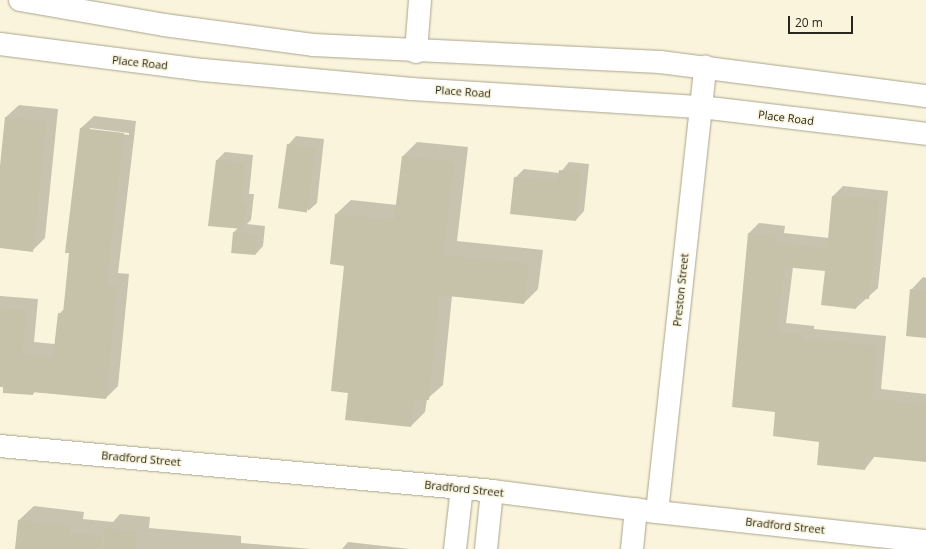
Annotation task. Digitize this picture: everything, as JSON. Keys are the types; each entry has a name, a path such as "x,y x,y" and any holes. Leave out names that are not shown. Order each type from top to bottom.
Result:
{"street":[{"path":"20,0 164,25 312,45 416,52 660,62 926,96"},
{"path":"416,52 420,0"},
{"name":"Place Road","path":"0,44 195,69 405,89 701,107 926,134"},
{"name":"Preston Street","path":"632,549 647,511 701,107 705,67"},
{"name":"Bradford Street","path":"0,446 492,491 894,544 926,541"},
{"path":"455,549 462,488"},
{"path":"486,549 492,491"}],"building":[{"path":"5,117 46,121 33,252 0,248 0,166"},
{"path":"80,128 124,133 106,285 117,286 106,399 33,392 33,395 3,393 3,387 0,387 0,309 27,311 22,354 53,357 58,313 63,314 69,253 65,253"},
{"path":"287,144 316,148 307,212 278,208"},
{"path":"402,156 454,162 443,255 529,264 524,304 439,295 429,400 414,399 411,427 345,420 348,393 331,391 344,266 330,264 335,214 394,220"},
{"path":"216,160 245,163 241,202 246,203 243,229 208,226"},
{"path":"559,170 581,172 576,221 510,214 514,177 558,182"},
{"path":"832,196 879,200 869,299 858,298 856,309 821,305 825,271 784,267 777,332 804,336 804,339 877,346 872,399 926,404 926,462 866,456 865,470 817,465 819,442 773,436 775,412 732,407 748,233 776,236 775,243 827,249"},
{"path":"233,232 257,234 255,255 231,253"},
{"path":"910,289 926,291 926,338 906,336"},
{"path":"18,520 70,526 69,533 102,536 101,549 15,549"},
{"path":"105,528 136,531 135,549 103,549"}]}
